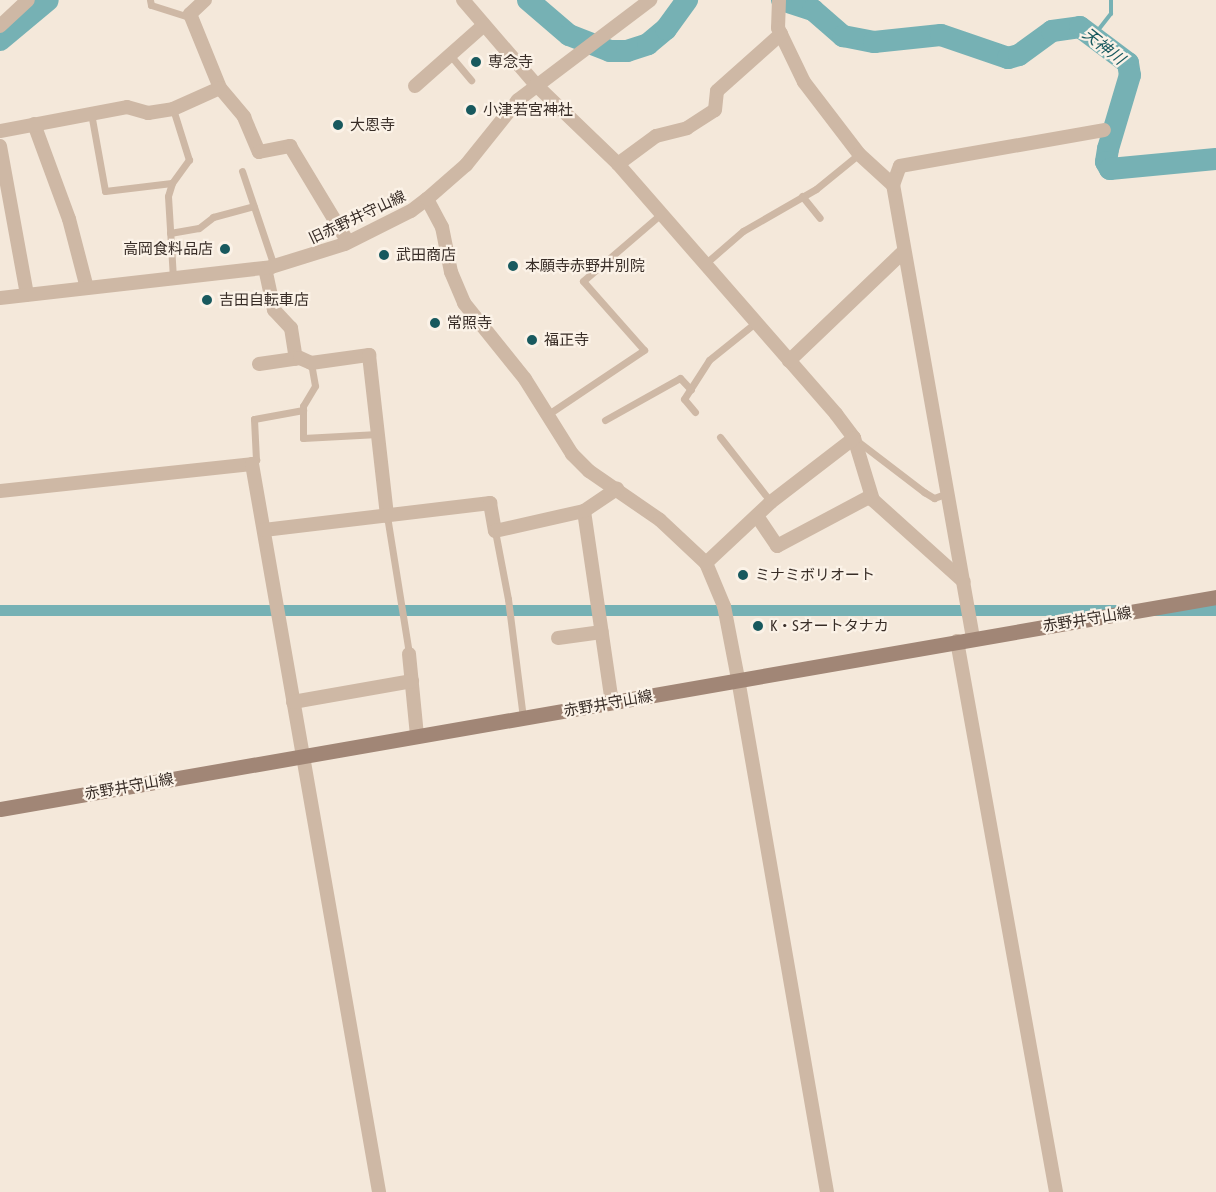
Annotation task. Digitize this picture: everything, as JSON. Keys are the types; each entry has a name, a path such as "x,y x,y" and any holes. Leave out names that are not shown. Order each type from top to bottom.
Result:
{"main road":[{"name":"赤野井守山線","path":"0,809 1216,597"}],"street":[{"path":"0,26 28,0"},
{"path":"205,0 190,14 220,88 244,117 259,152 290,146 348,242"},
{"path":"462,0 536,85 618,164 854,438 871,496 906,534 964,582"},
{"name":"旧赤野井守山線","path":"0,298 270,267 320,255 411,212 466,165 518,100 650,0"},
{"path":"779,0 781,34 804,82 859,154 893,185"},
{"path":"415,86 484,25"},
{"path":"618,164 656,136 687,128 715,110 717,91 781,34"},
{"path":"0,131 127,107 148,113 173,109 220,88"},
{"path":"34,124 69,219 87,288"},
{"path":"973,638 893,185 900,166 1104,130"},
{"path":"0,146 6,206 27,295"},
{"path":"427,199 442,227 450,272 464,303 499,345 583,465 660,520 706,563 724,606 827,1192"},
{"path":"789,361 904,251"},
{"path":"270,267 274,310 291,328 296,359"},
{"path":"259,364 296,359 311,363 369,355 387,516"},
{"path":"706,563 771,502 854,438"},
{"path":"0,491 252,464 379,1192"},
{"path":"264,530 490,503 495,531 584,511 617,489"},
{"path":"757,516 777,546 871,496"},
{"path":"584,511 612,702"},
{"path":"558,638 602,632"},
{"path":"957,641 1056,1192"},
{"path":"409,654 417,736"},
{"path":"293,702 412,681"}],"lane":[{"path":"150,0 151,4 192,18"},
{"path":"450,55 471,80"},
{"path":"173,109 189,160 172,183 168,196 173,278"},
{"path":"91,113 105,191 172,183"},
{"path":"706,264 743,231 802,196 859,154"},
{"path":"242,171 270,267"},
{"path":"802,196 820,218"},
{"path":"170,233 199,228 213,217 254,207"},
{"path":"547,415 644,350 583,282 661,214"},
{"path":"695,412 684,399 709,360 755,323"},
{"path":"311,363 315,386 303,410 303,438 378,434"},
{"path":"605,420 680,378 691,390"},
{"path":"252,464 256,460 254,419 303,410"},
{"path":"720,437 771,502"},
{"path":"854,438 934,498 948,493"},
{"path":"387,516 409,654"},
{"path":"495,531 508,599 523,717"}],"water":[{"path":"0,605 1216,605 1216,616 0,616"}],"waterway":[{"name":"天神川","path":"0,40 48,0"},
{"name":"天神川","path":"528,0 569,35 610,51 627,51 648,44 666,29 687,0"},
{"name":"天神川","path":"782,0 813,10 843,36 874,42 941,35 1008,58 1019,55 1052,31 1080,27 1128,63 1130,75 1108,149 1106,162 1110,169 1216,159"},
{"path":"1092,38 1111,14 1111,0"}],"place":[{"name":"専念寺","path":"476,62"},
{"name":"小津若宮神社","path":"471,110"},
{"name":"大恩寺","path":"338,125"},
{"name":"高岡食料品店","path":"225,249"},
{"name":"武田商店","path":"384,255"},
{"name":"本願寺赤野井別院","path":"513,266"},
{"name":"吉田自転車店","path":"207,300"},
{"name":"常照寺","path":"435,323"},
{"name":"福正寺","path":"532,340"},
{"name":"ミナミボリオート","path":"743,575"},
{"name":"K・Sオートタナカ","path":"758,626"}]}
